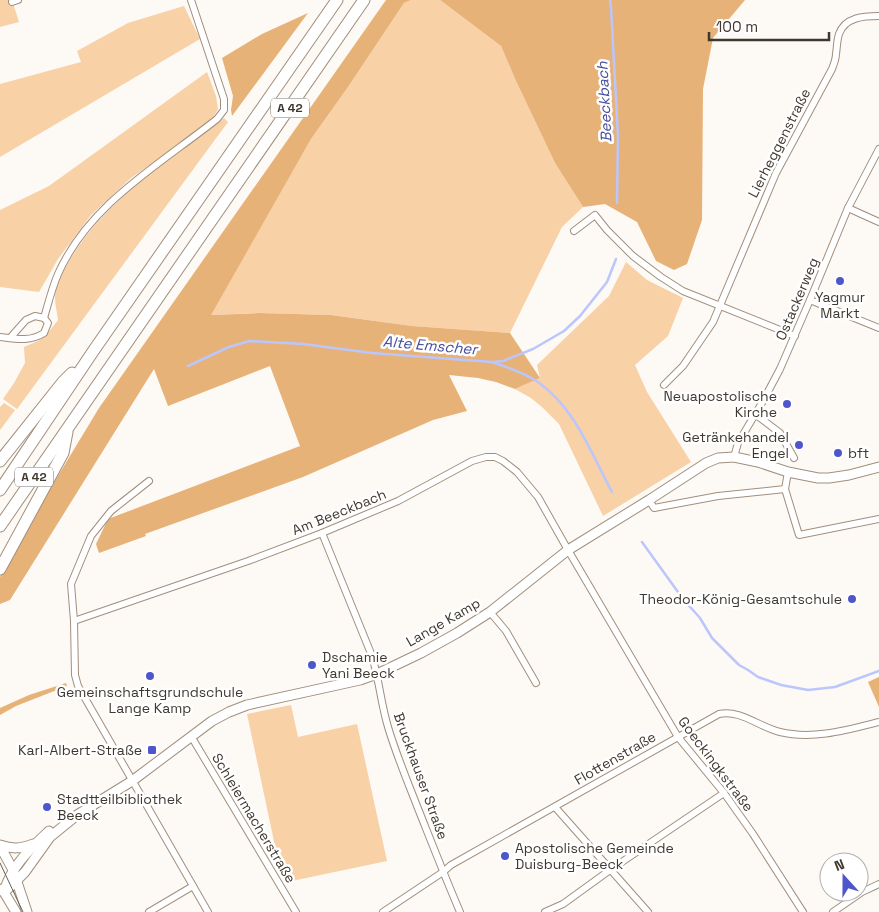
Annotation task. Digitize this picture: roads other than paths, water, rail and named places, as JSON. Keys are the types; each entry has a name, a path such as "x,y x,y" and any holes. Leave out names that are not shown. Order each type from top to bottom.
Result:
{"highway":[{"name":"A 42","path":"0,490 94,350 337,0"},
{"name":"A 42","path":"0,526 364,0"},
{"path":"0,461 63,382 94,350"},
{"path":"0,569 63,453 68,427"}],"street":[{"path":"44,318 57,275 72,248 87,228 134,182 217,119 224,110 224,99 191,0"},
{"name":"Lierheggenstraße","path":"664,385 683,366 713,322 776,173 832,69 836,57 839,34 851,20 862,16 879,16"},
{"name":"Ostackerweg","path":"734,457 738,442 780,368 848,208 879,149"},
{"path":"848,208 879,222"},
{"path":"574,231 595,215 633,256 660,277 684,291 795,336"},
{"path":"810,300 879,328"},
{"path":"0,337 27,340 36,338 44,333 48,324 44,318 35,316 26,320 10,338"},
{"path":"755,414 780,433 794,458"},
{"name":"Am Beeckbach","path":"74,621 231,567 322,533 398,501 472,461 486,457 495,457 517,472 538,497 568,550"},
{"path":"734,457 818,478 830,478 879,467"},
{"name":"Lange Kamp","path":"1,891 13,870 49,831 132,781 212,721 247,705 360,680 421,653 490,612 568,550 706,463 718,458 734,457"},
{"path":"788,472 785,488 799,536 879,519"},
{"path":"148,481 111,511 91,536 71,584 75,674 78,686 208,912"},
{"path":"649,500 654,508 718,496 785,488"},
{"name":"Bruckhauser Straße","path":"322,533 372,656 388,726 402,767 460,912"},
{"name":"Goeckingkstraße","path":"568,550 678,736 753,834 803,912"},
{"path":"490,612 506,631 536,683"},
{"name":"Flottenstraße","path":"383,912 451,865 712,716 724,712 732,713 780,732 802,735 831,733 879,722"},
{"name":"Schleiermacherstraße","path":"191,736 296,912"},
{"path":"545,912 563,904 610,870 724,794"},
{"path":"555,807 648,912"},
{"name":"Lange Kamp","path":"1,891 17,881 50,837 77,815"},
{"path":"0,845 17,849 36,843"},
{"path":"0,845 13,870 27,912"},
{"path":"833,912 862,892 879,884"},
{"path":"149,912 193,886"},
{"path":"1,891 16,912"}],"waterway":[{"name":"Beeckbach","path":"610,0 618,137 617,203"},
{"name":"Beeckbach","path":"493,362 503,361 533,349 564,331 580,316 607,282 616,259"},
{"name":"Alte Emscher","path":"188,366 229,347 249,341 303,344 372,353 492,362 521,373 538,382 551,393 581,432 612,492"},
{"name":"Alte Emscher","path":"642,542 683,599 700,618 712,638 739,665 758,677 781,685 808,690 835,687 879,671"}],"tram line":[{"path":"0,863 23,912"}],"place":[{"name":"Yagmur Markt","path":"840,281"},
{"name":"Neuapostolische Kirche","path":"787,404"},
{"name":"Getränkehandel Engel","path":"799,445"},
{"name":"bft","path":"838,453"},
{"name":"Theodor-König-Gesamtschule","path":"852,599"},
{"name":"Dschamie Yani Beeck","path":"312,665"},
{"name":"Gemeinschaftsgrundschule Lange Kamp","path":"150,676"},
{"name":"Karl-Albert-Straße","path":"152,750"},
{"name":"Stadtteilbibliothek Beeck","path":"47,807"},
{"name":"Apostolische Gemeinde Duisburg-Beeck","path":"505,856"}]}
